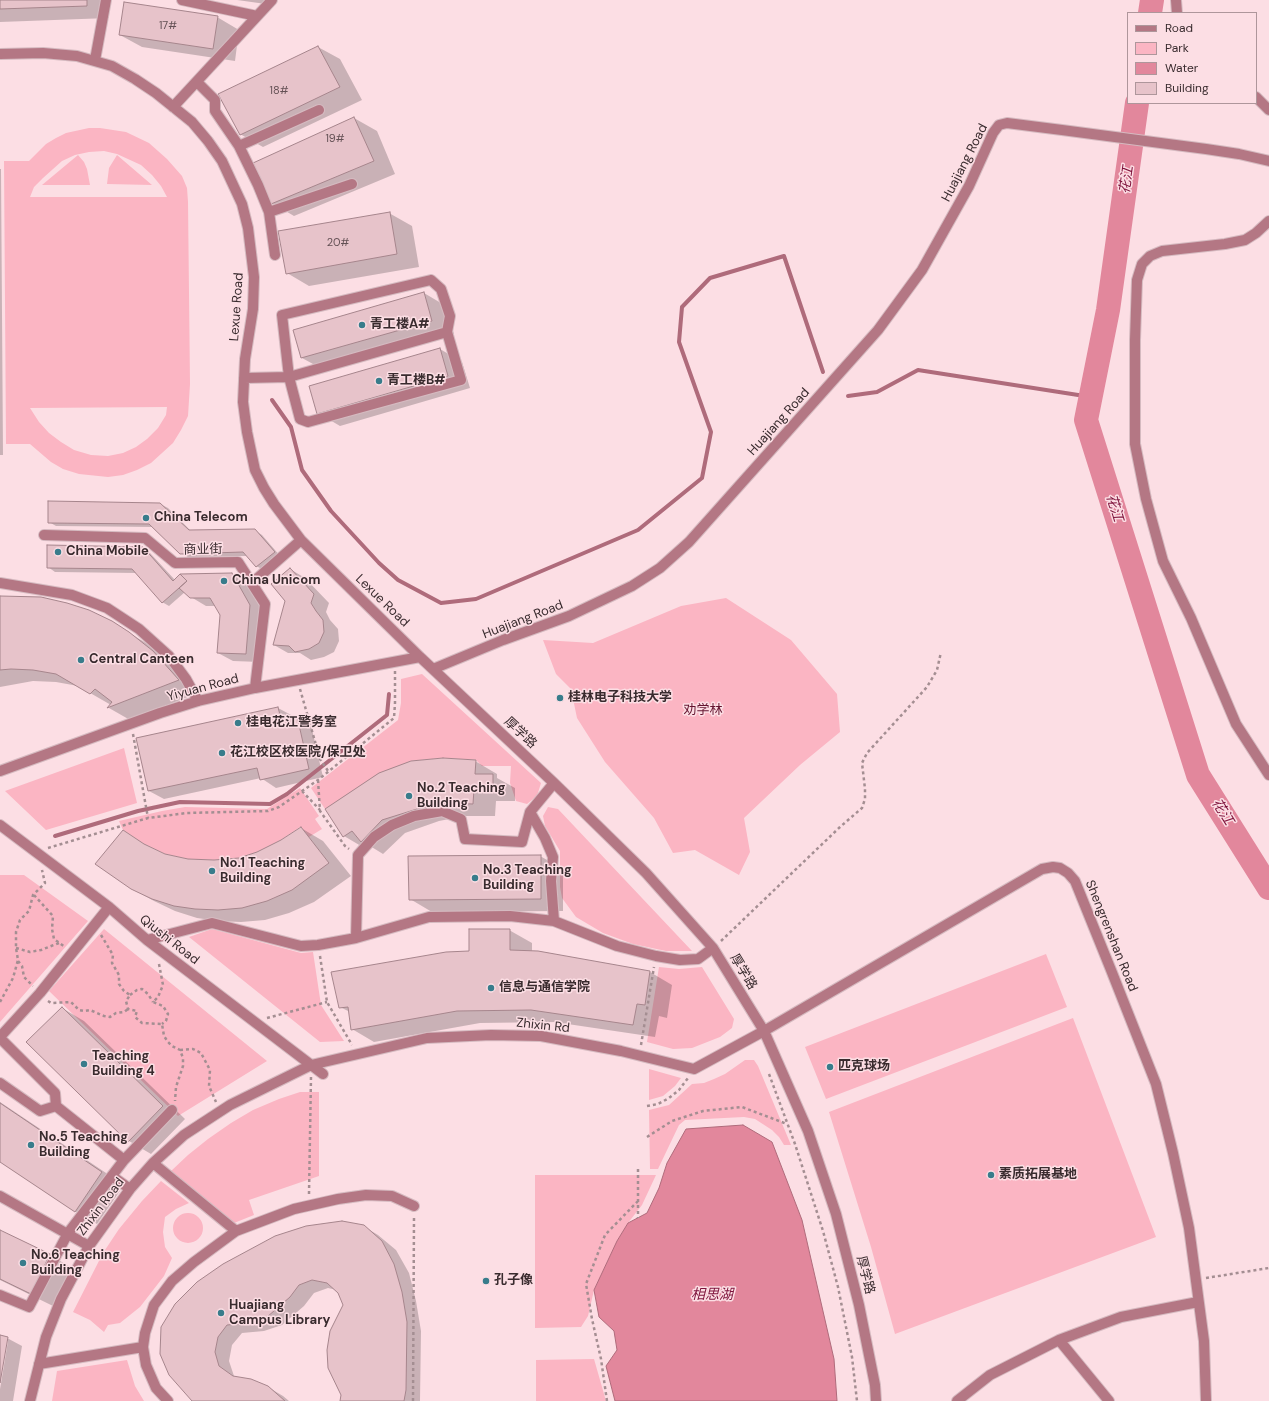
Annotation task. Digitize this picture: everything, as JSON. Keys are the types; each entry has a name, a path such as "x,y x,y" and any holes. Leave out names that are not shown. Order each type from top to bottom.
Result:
{"street":[{"path":"95,60 106,0"},
{"path":"182,0 257,16"},
{"path":"173,107 272,0"},
{"path":"1176,0 1177,12"},
{"name":"Lexue Road","path":"0,54 43,53 77,56 112,66 135,79 192,122 222,161 242,204 248,228 254,277 253,309 245,359 243,402 247,432 255,470 274,504 301,540 420,657"},
{"path":"197,82 215,100 215,111 239,146 258,185 269,212 275,256"},
{"path":"1257,98 1269,110"},
{"path":"239,146 319,110"},
{"name":"Huajiang Road","path":"433,669 503,640 569,616 632,586 660,568 689,542 878,330 922,270 969,186 993,134 1001,124 1062,130 1206,149 1250,156 1269,161"},
{"path":"269,212 352,184"},
{"path":"1269,221 1256,233 1245,240 1225,244 1162,251 1150,256 1142,264 1137,280 1135,340 1135,444 1146,499 1163,561 1191,618 1236,724 1269,775"},
{"path":"431,280 442,289 450,316 447,332 461,380 308,422 300,419 289,377 282,315 431,280"},
{"path":"244,378 289,377 447,332"},
{"name":"商业街","path":"44,535 145,538 175,564 238,562 265,604 255,688"},
{"path":"252,583 301,540"},
{"path":"0,583 72,594 107,608 139,629 169,656 186,679 198,701"},
{"name":"厚学路","path":"420,657 554,783 646,873 713,948 764,1031 808,1131 836,1214 859,1305 875,1385 876,1401"},
{"name":"Yiyuan Road","path":"0,771 198,701 255,688 420,657"},
{"path":"356,938 358,856 374,837 392,825 414,816 442,811 461,819 465,839 522,842 530,812 554,783"},
{"path":"530,812 545,838 553,857 551,881 554,921"},
{"name":"Qiushi Road","path":"0,825 109,907 147,940 322,1074"},
{"name":"Shengrenshan Road","path":"764,1031 1042,869 1052,867 1060,868 1068,873 1075,881 1156,1084 1174,1154 1188,1221 1204,1341 1206,1401"},
{"path":"109,907 40,993 0,1038 55,1093 56,1106 124,1160"},
{"path":"147,940 212,923 301,946 318,945 356,938 429,917 510,916 554,921 617,946 656,956 680,960 698,959 713,948"},
{"path":"694,1069 764,1031"},
{"name":"Zhixin Rd","path":"311,1065 427,1038 491,1035 541,1036 639,1055 694,1069"},
{"name":"Zhixin Road","path":"30,1401 46,1337 61,1299 89,1246 130,1189 153,1164 184,1135 221,1110 311,1065"},
{"path":"0,1082 40,1111 56,1106"},
{"path":"0,1295 29,1307 68,1233 124,1160 172,1110"},
{"path":"153,1164 236,1231"},
{"path":"112,1176 130,1189"},
{"path":"168,1401 156,1388 146,1365 143,1347 145,1333 154,1305 172,1281 194,1262 236,1231 294,1209 309,1205 366,1195 392,1196 414,1206"},
{"path":"0,1196 89,1246"},
{"path":"957,1401 990,1375 1059,1340 1121,1316 1198,1302"},
{"path":"1059,1340 1109,1401"},
{"path":"39,1364 143,1347"}],"path":[{"path":"713,948 840,827 862,808 866,789 862,763 867,753 927,687 938,670 941,652"},
{"path":"128,1009 126,1001 130,995 137,990 142,989 148,994 153,1002 164,1006 168,1014 166,1021 162,1024 142,1024 135,1017 137,1011 128,1009 124,1012 104,1016 90,1010 79,1010 71,1002 51,1004 24,977 22,966 18,960 16,932 20,920 28,911 33,894 45,883 37,853 148,818 187,813 268,811 279,807 318,780 394,718 395,661"},
{"path":"297,680 320,759 328,771"},
{"path":"131,724 148,818"},
{"path":"318,780 320,810"},
{"path":"302,791 320,810 345,846 358,856"},
{"path":"33,894 53,916 52,929 54,939 72,952"},
{"path":"95,924 113,955 112,963 118,975 120,984 124,991 130,995"},
{"path":"16,948 30,952 41,950 59,943"},
{"path":"318,945 327,1002 358,1054"},
{"path":"153,1002 158,997 164,985 158,962 163,952"},
{"path":"639,1055 656,956"},
{"path":"0,1002 13,978 18,960"},
{"path":"253,1022 327,1002"},
{"path":"162,1024 164,1036 172,1046 180,1050 193,1049 201,1053 210,1070 209,1086 221,1110"},
{"path":"172,1110 176,1087 183,1066 183,1058 180,1050"},
{"path":"309,1205 311,1065"},
{"path":"767,1068 788,1124 824,1231 838,1287 852,1357 857,1401"},
{"path":"647,1106 658,1104 669,1098 679,1090 694,1069"},
{"path":"647,1137 672,1121 703,1111 742,1107 788,1124"},
{"path":"638,1169 638,1218"},
{"path":"607,1401 601,1359 586,1284 605,1235 638,1202"},
{"path":"413,1401 414,1206"},
{"path":"1196,1279 1269,1268"}],"green space":[{"path":"89,128 126,132 149,143 167,159 182,176 187,188 190,384 188,416 173,443 151,463 123,475 108,477 79,474 63,469 51,462 30,444 6,444 4,161 29,161 46,144 66,133","holes":["104,151 117,154 141,165 161,186 167,197 30,197 34,187 62,161 75,155","167,407 166,415 158,428 147,439 136,447 123,453 108,456 91,455 74,450 49,433 39,422 30,408"]},
{"path":"78,155 84,162 87,169 90,185 42,185"},
{"path":"117,155 152,185 107,184 109,168"},
{"name":"劝学林","path":"726,598 791,640 837,694 840,732 800,765 744,818 750,852 739,875 695,850 673,853 654,818 605,762 577,718 571,689 556,674 543,640 593,643 681,606"},
{"path":"422,674 541,783 537,796 527,804 516,801 510,783 511,766 482,766 476,760 443,758 411,761 325,809 311,788 398,720 401,703 401,679"},
{"path":"124,748 137,803 46,830 5,791"},
{"path":"300,788 319,816 315,819 322,829 309,837 300,827 281,840 257,852 239,858 214,860 188,859 165,854 144,844 123,830 119,821 185,807 267,809"},
{"path":"548,807 558,809 692,951 666,951 633,944 603,933 576,917 562,898 560,887 560,851 545,826 543,816"},
{"path":"0,875 24,875 88,921 0,1022"},
{"path":"104,929 267,1061 178,1116 49,991"},
{"path":"212,929 301,953 313,952 321,1005 344,1041 320,1042 189,937"},
{"path":"1046,954 1067,1007 826,1099 805,1047"},
{"path":"659,967 679,969 702,967 734,1019 732,1028 720,1037 692,1048 673,1049 647,1042"},
{"name":"素质拓展基地","path":"1073,1018 1156,1237 895,1334 871,1247 829,1112"},
{"path":"745,1060 754,1060 758,1066 791,1145 784,1145 772,1130 755,1119 744,1117 685,1120 679,1125 658,1169 650,1169 649,1110 669,1105 692,1084 704,1083 714,1079 725,1074"},
{"path":"649,1069 681,1078 675,1086 663,1096 649,1100"},
{"path":"300,1092 319,1092 319,1176 249,1200 254,1215 234,1223 170,1172 188,1155 231,1123 253,1110"},
{"path":"535,1175 656,1175 642,1205 628,1223 617,1241 594,1290 588,1316 581,1327 535,1328"},
{"path":"161,1181 189,1203 176,1209 165,1217 163,1232 165,1247 172,1258 164,1276 140,1307 120,1323 108,1325 104,1332 90,1320 73,1312 103,1253 119,1229"},
{"path":"188,1213 194,1214 202,1222 202,1234 194,1242 188,1243 182,1242 174,1234 173,1228 174,1222 182,1214"},
{"path":"594,1359 606,1401 536,1401 536,1360"},
{"path":"127,1360 135,1386 144,1401 52,1401 57,1371"}],"water":[{"name":"相思湖","path":"743,1125 772,1142 802,1220 834,1359 837,1401 615,1401 606,1366 617,1350 614,1331 599,1317 594,1290 617,1241 628,1223 647,1213 659,1188 667,1163 686,1129"}],"building":[{"path":"0,0 87,0 87,6 0,9"},
{"path":"124,2 218,16 213,49 119,35"},
{"path":"318,46 340,87 240,135 218,94"},
{"path":"354,117 374,161 271,204 253,163"},
{"path":"390,212 397,254 286,274 278,231"},
{"name":"青工楼A#","path":"424,292 432,321 301,358 293,330"},
{"name":"青工楼B#","path":"440,348 448,376 317,414 309,386"},
{"path":"48,501 160,503 189,530 255,529 275,552 256,567 243,552 180,554 149,524 48,523"},
{"path":"47,545 143,547 173,581 180,574 187,581 162,603 132,569 47,568"},
{"path":"290,568 314,594 311,603 323,620 324,632 319,643 309,649 295,652 289,646 273,645 285,601 271,584"},
{"path":"232,573 250,605 246,654 217,653 220,615 210,598 190,598 179,588 187,581 180,574"},
{"name":"Central Canteen","path":"0,596 41,597 89,610 112,621 129,632 153,651 179,680 107,708 112,702 95,689 90,694 56,674 33,670 0,670"},
{"name":"花江校区校医院/保卫处","path":"278,707 281,719 297,716 309,769 260,780 257,768 148,791 136,738"},
{"name":"No.2 Teaching Building","path":"443,758 476,760 475,774 493,774 493,789 474,789 473,804 442,803 382,820 361,842 352,831 343,837 325,809 379,773 411,761"},
{"name":"No.1 Teaching Building","path":"301,827 329,863 292,890 267,901 242,908 218,910 174,906 152,899 131,889 95,864 123,830 144,844 165,854 188,859 214,860 239,858 257,852 281,840"},
{"name":"No.3 Teaching Building","path":"541,855 541,899 409,900 408,856"},
{"name":"信息与通信学院","path":"469,929 510,929 510,950 538,951 650,971 645,1005 637,1004 633,1025 531,1010 457,1011 351,1030 348,1007 339,1008 331,972 446,952 469,951"},
{"name":"Teaching Building 4","path":"62,1007 163,1106 128,1142 26,1042"},
{"name":"No.5 Teaching Building","path":"0,1103 102,1172 75,1212 0,1162"},
{"name":"Huajiang Campus Library","path":"342,1221 364,1225 382,1241 394,1264 402,1292 407,1322 406,1390 404,1401 340,1401 341,1395 328,1368 327,1350 330,1331 343,1305 338,1293 327,1283 312,1280 299,1285 290,1297 267,1317 249,1323 227,1325 218,1337 215,1352 219,1366 233,1376 251,1379 268,1386 285,1401 192,1401 169,1375 160,1354 161,1327 175,1304 197,1282 223,1264 275,1236 306,1226"},
{"name":"No.6 Teaching Building","path":"0,1230 50,1254 31,1294 0,1279"},
{"path":"0,1335 8,1337 0,1383"}],"waterway":[{"name":"花江","path":"1150,12 1152,0"},
{"name":"花江","path":"1137,104 1108,310 1086,420 1198,775 1269,888"},
{"path":"272,400 291,427 302,470 331,511 379,563 398,580 441,603 476,599 638,530 702,478 711,432 679,342 682,307 710,278 784,256 823,372"},
{"path":"848,396 877,392 918,370 1091,397"},
{"path":"55,836 138,811 180,802 270,804 287,794 387,715 389,694"}],"place":[{"name":"青工楼A#","path":"362,325"},
{"name":"青工楼B#","path":"379,381"},
{"name":"China Telecom","path":"146,518"},
{"name":"China Mobile","path":"58,552"},
{"name":"China Unicom","path":"224,581"},
{"name":"Central Canteen","path":"81,660"},
{"name":"桂林电子科技大学","path":"560,698"},
{"name":"桂电花江警务室","path":"238,723"},
{"name":"花江校区校医院/保卫处","path":"222,753"},
{"name":"No.2 Teaching Building","path":"409,796"},
{"name":"No.1 Teaching Building","path":"212,871"},
{"name":"No.3 Teaching Building","path":"475,878"},
{"name":"信息与通信学院","path":"491,988"},
{"name":"Teaching Building 4","path":"84,1064"},
{"name":"匹克球场","path":"830,1067"},
{"name":"No.5 Teaching Building","path":"31,1145"},
{"name":"素质拓展基地","path":"991,1175"},
{"name":"No.6 Teaching Building","path":"23,1263"},
{"name":"孔子像","path":"486,1281"},
{"name":"Huajiang Campus Library","path":"221,1313"}]}
